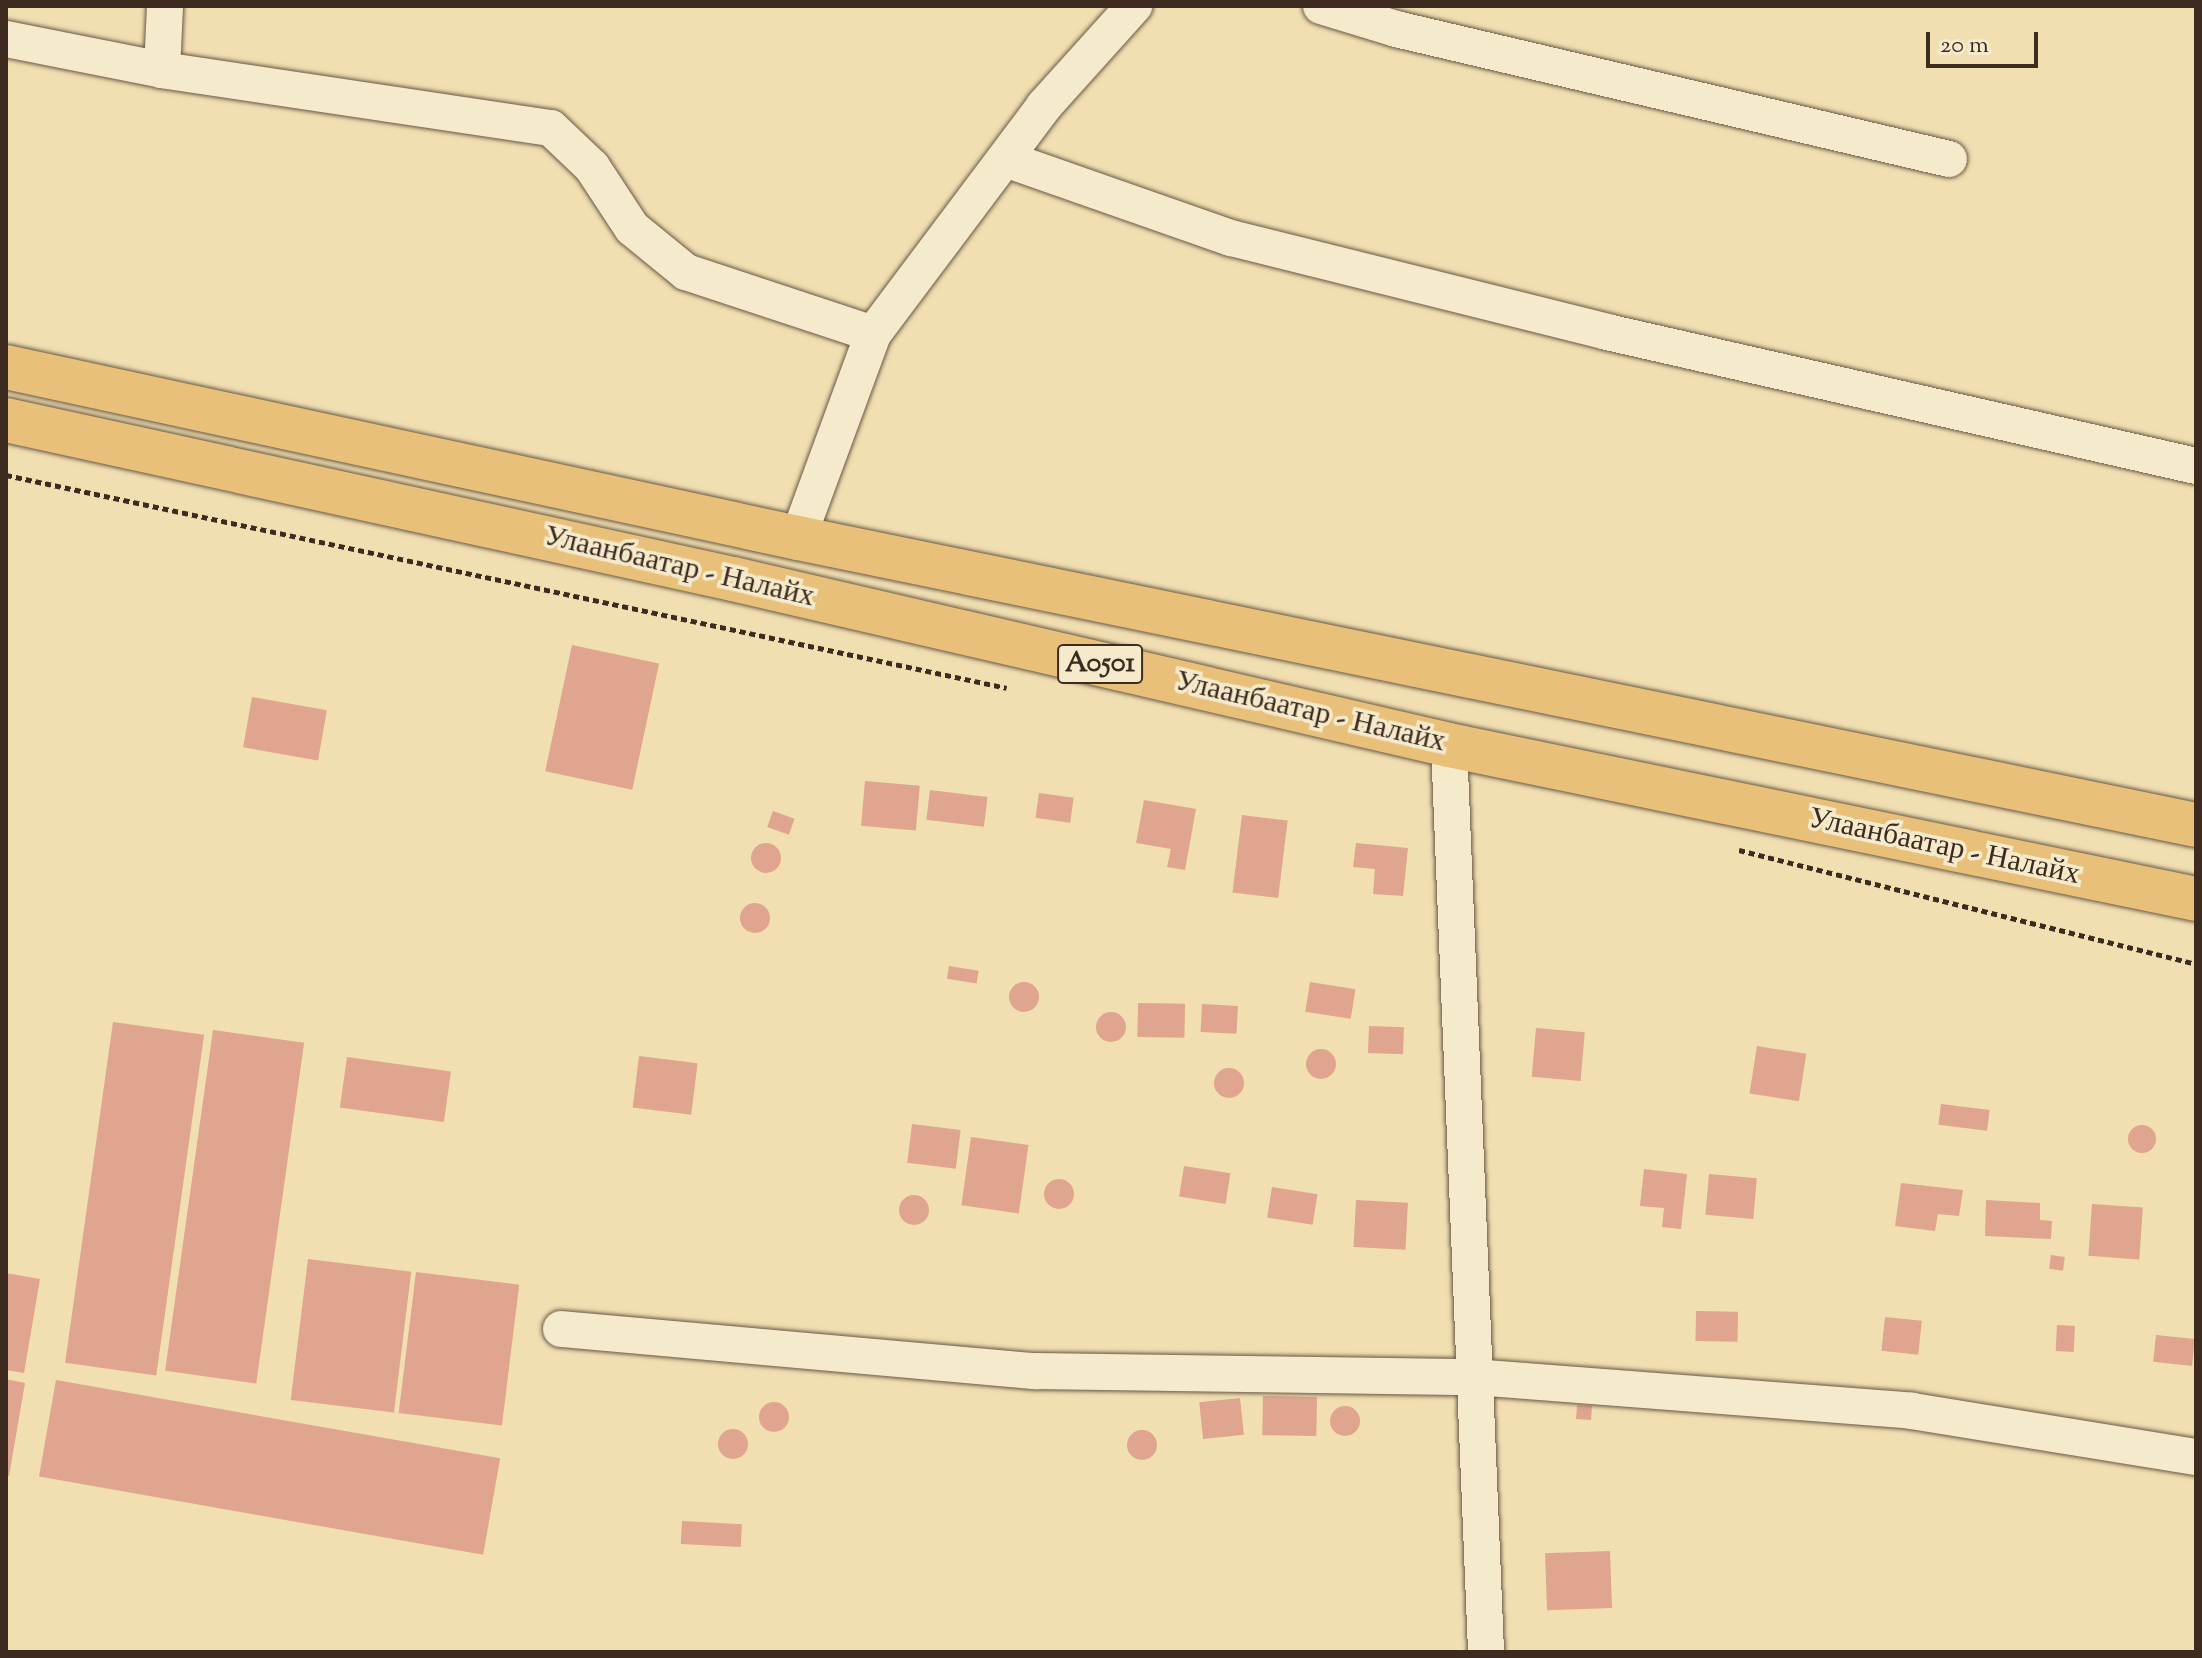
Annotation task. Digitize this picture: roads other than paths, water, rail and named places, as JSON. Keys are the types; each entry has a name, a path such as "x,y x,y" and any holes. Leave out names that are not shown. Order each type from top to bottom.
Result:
{"highway":[{"name":"Улаанбаатар - Налайх","path":"6,367 798,538 2196,825"},
{"name":"Улаанбаатар - Налайх","path":"6,420 733,579 1449,745 2196,899"}],"street":[{"path":"162,70 165,6"},
{"path":"798,538 873,334 1008,160 1044,106 1134,6"},
{"path":"1321,6 1396,29 1949,159"},
{"path":"6,39 162,70 551,128 592,167 632,228 686,272 873,334"},
{"path":"1008,160 1231,238 1622,336 2196,466"},
{"path":"1449,745 1486,1652"},
{"path":"561,1329 1035,1371 1474,1377 1912,1411 2196,1457"}]}
